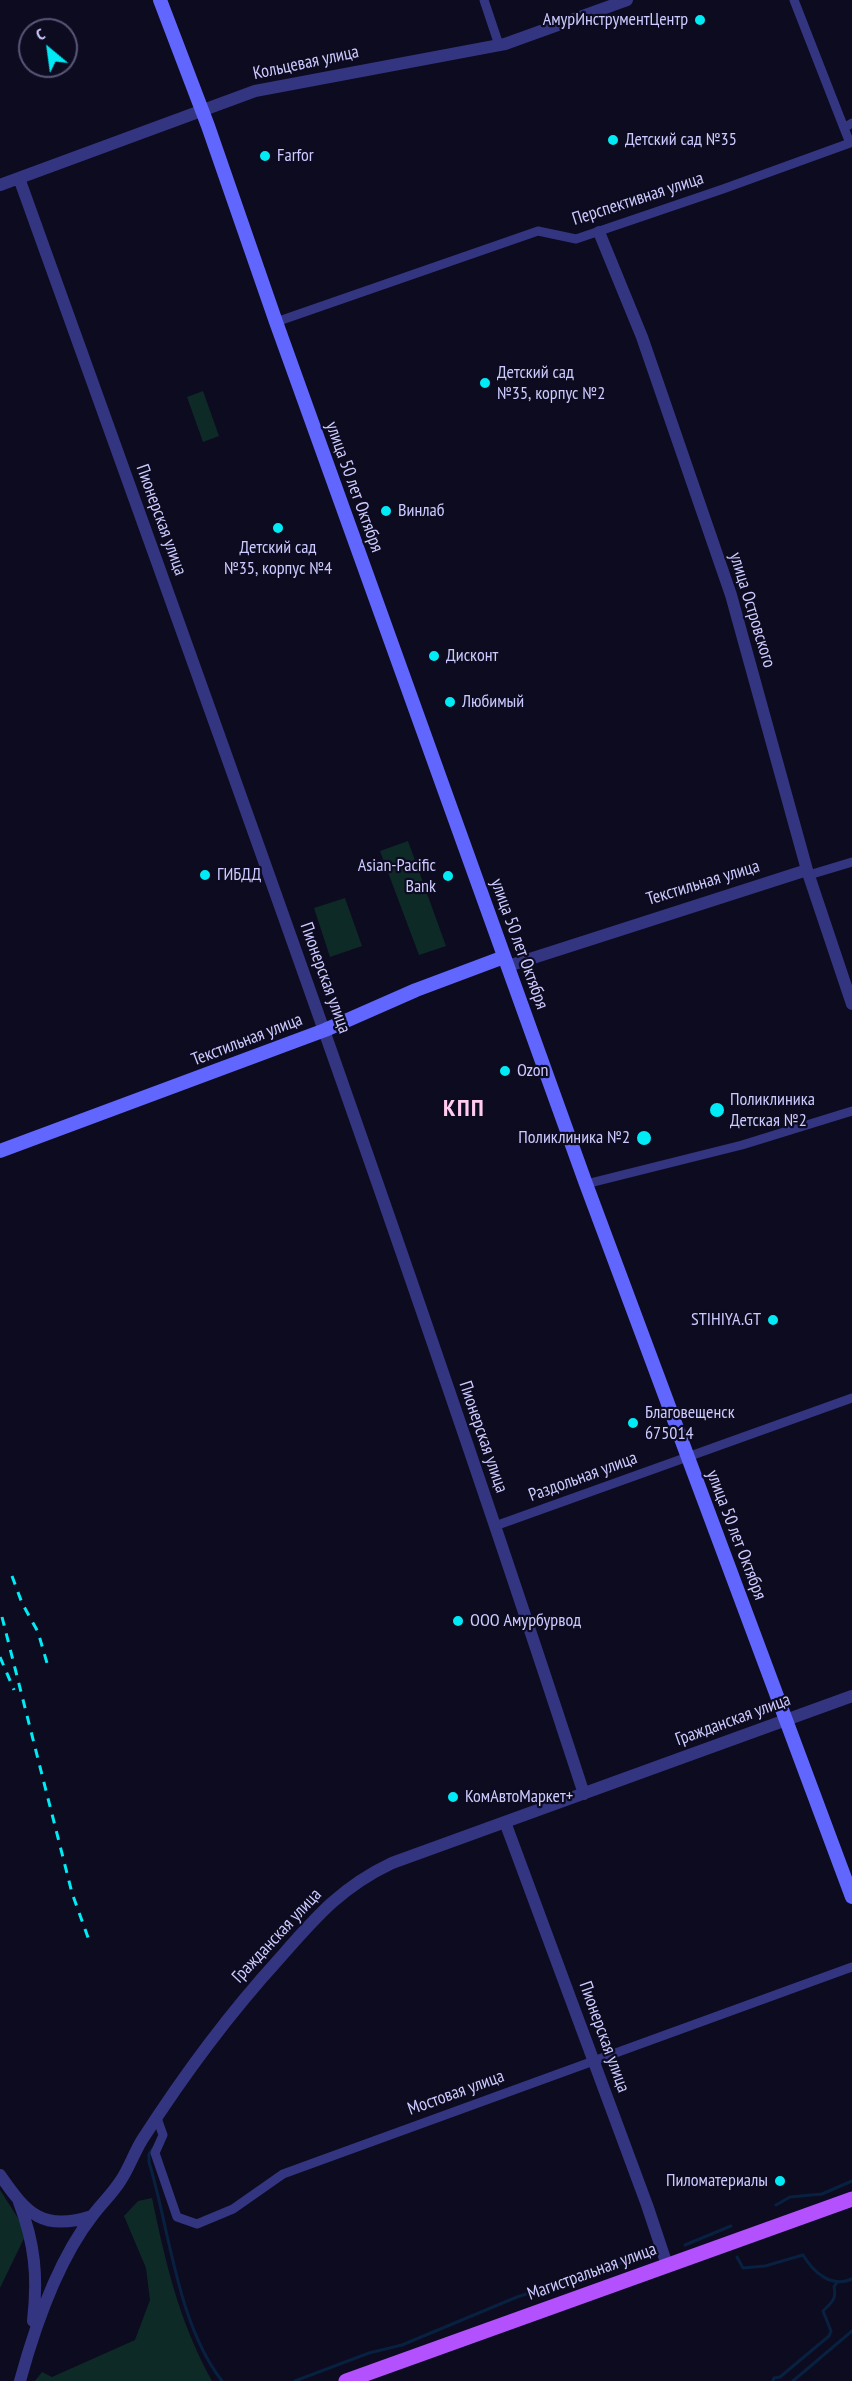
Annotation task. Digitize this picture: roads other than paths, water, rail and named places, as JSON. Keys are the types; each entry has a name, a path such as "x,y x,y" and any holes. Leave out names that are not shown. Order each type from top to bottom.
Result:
{"main road":[{"name":"улица 50 лет Октября","path":"160,0 203,111 276,322 586,1184 852,1897"},
{"name":"Текстильная улица","path":"0,1151 325,1030 416,990 506,961"},
{"name":"Магистральная улица","path":"346,2381 852,2199"}],"street":[{"path":"484,0 499,45"},
{"name":"Кольцевая улица","path":"0,185 255,90 499,45 627,0"},
{"path":"794,0 848,125"},
{"name":"Перспективная улица","path":"276,322 538,231 576,239 599,232 850,142 848,125"},
{"name":"Пионерская улица","path":"19,178 325,1030 584,1794"},
{"name":"улица Островского","path":"599,232 642,337 731,596 808,873 852,1004"},
{"name":"Текстильная улица","path":"506,961 852,862"},
{"path":"586,1184 742,1145 852,1111"},
{"name":"Раздольная улица","path":"495,1526 852,1398"},
{"name":"Гражданская улица","path":"20,2381 31,2339 67,2257 93,2216 108,2200 122,2179 141,2142 167,2100 243,1998 324,1908 344,1891 369,1873 392,1863 852,1696"},
{"name":"Пионерская улица","path":"505,1822 668,2265"},
{"name":"Мостовая улица","path":"157,2118 163,2135 155,2153 177,2217 197,2223 233,2209 283,2174 852,1967"},
{"path":"0,2175 19,2202 30,2231 35,2261 36,2295 31,2339"},
{"path":"19,2202 35,2215 48,2221 69,2222 93,2216"}],"waterway":[{"path":"153,2148 149,2154 149,2162 176,2276 195,2332 207,2358 222,2381"},
{"path":"776,2205 790,2197 822,2194 852,2181"},
{"path":"685,2245 731,2226"},
{"path":"295,2381 369,2353 402,2345 517,2297 633,2259 647,2250"},
{"path":"737,2257 743,2268 765,2266 803,2255 812,2268 830,2280 837,2282 852,2279"},
{"path":"773,2381 829,2336 831,2331 823,2311 833,2300 834,2287 837,2282"},
{"path":"793,2381 852,2331"}],"railway":[{"path":"12,1576 22,1603 38,1632 49,1670"},
{"path":"2,1617 72,1893 90,1943"},
{"path":"0,1657 14,1690"}],"place":[{"name":"АмурИнструментЦентр","path":"700,20"},
{"name":"Детский сад №35","path":"613,140"},
{"name":"Farfor","path":"265,156"},
{"name":"Детский сад №35, корпус №2","path":"485,383"},
{"name":"Винлаб","path":"386,511"},
{"name":"Детский сад №35, корпус №4","path":"278,528"},
{"name":"Дисконт","path":"434,656"},
{"name":"Любимый","path":"450,702"},
{"name":"ГИБДД","path":"205,875"},
{"name":"Asian-Pacific Bank","path":"448,876"},
{"name":"Ozon","path":"505,1071"},
{"name":"Поликлиника Детская №2","path":"717,1110"},
{"name":"Поликлиника №2","path":"644,1138"},
{"name":"STIHIYA.GT","path":"773,1320"},
{"name":"Благовещенск 675014","path":"633,1423"},
{"name":"ООО Амурбурвод","path":"458,1621"},
{"name":"КомАвтоМаркет+","path":"453,1797"},
{"name":"Пиломатериалы","path":"780,2181"}],"district":[{"name":"КПП","path":"464,1109"}]}
